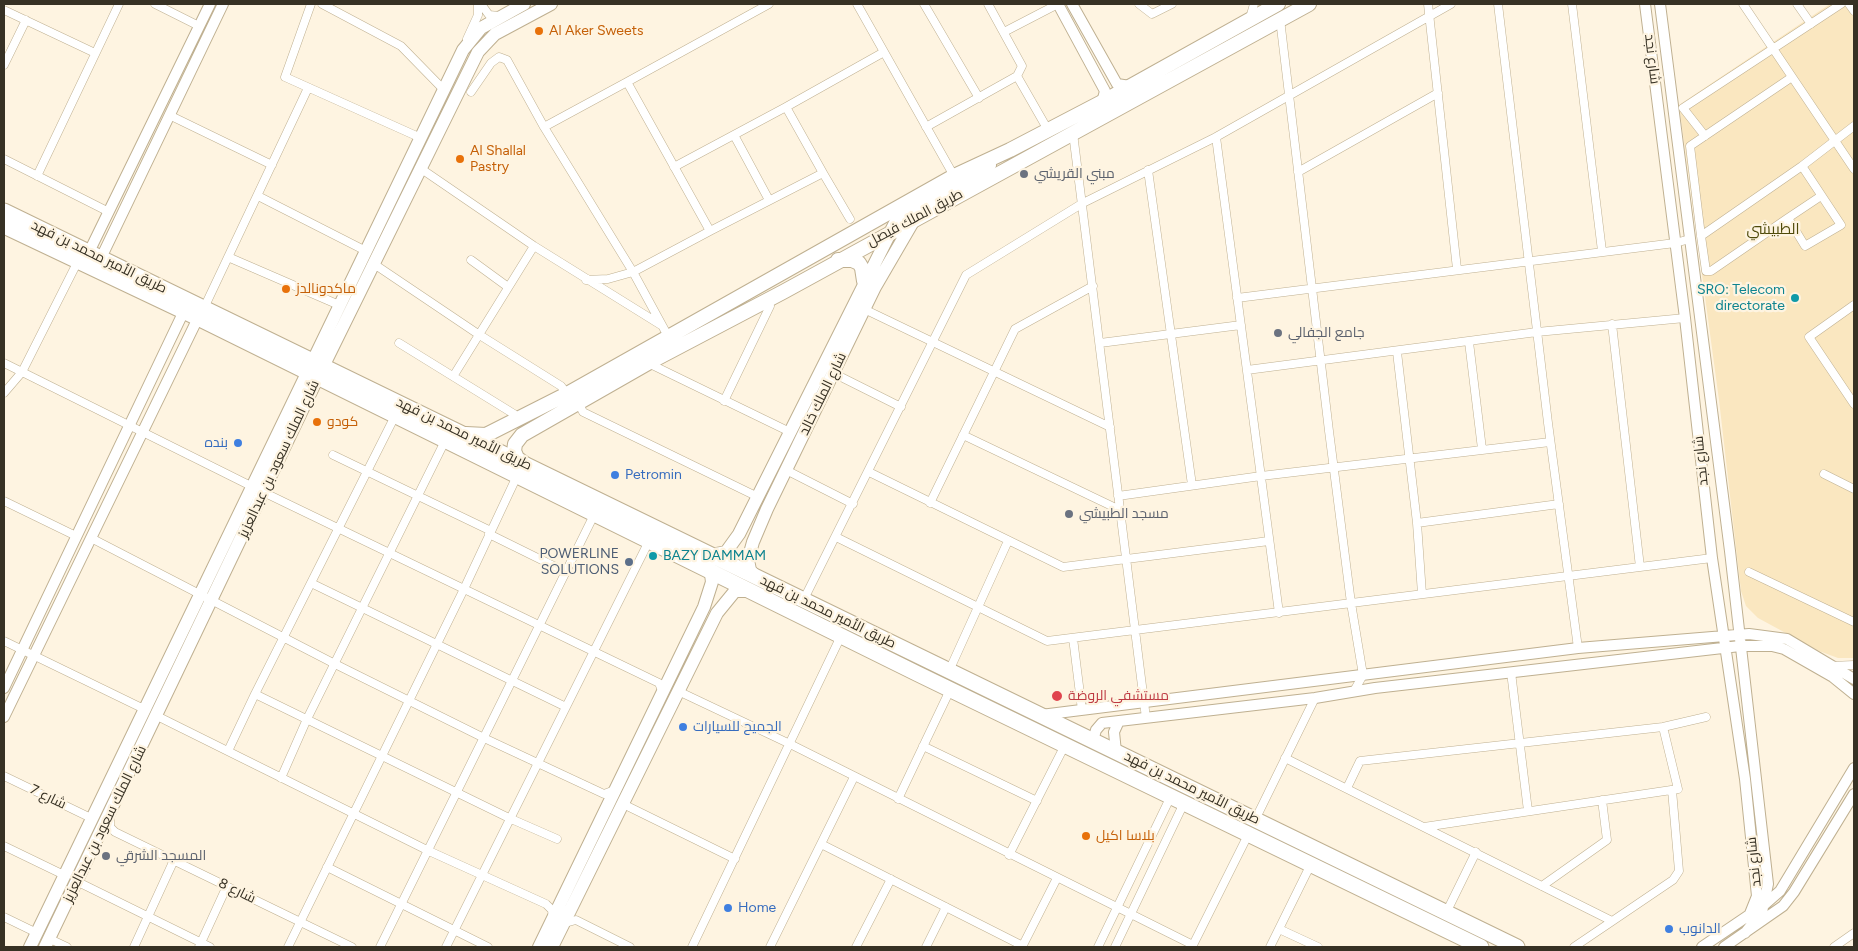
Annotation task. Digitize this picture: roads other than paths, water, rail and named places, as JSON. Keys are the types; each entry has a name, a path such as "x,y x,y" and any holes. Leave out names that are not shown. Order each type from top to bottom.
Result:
{"highway":[{"name":"طريق الملك فيصل","path":"522,435 666,332 718,310 954,176 1010,150 1102,102 1278,4"},
{"name":"طريق الملك فيصل","path":"466,434 486,435 515,417 572,398 648,363 1309,4"},
{"name":"طريق الأمير محمد بن فهد","path":"4,211 90,257 314,370 395,416 445,441 521,470 753,584 804,600 1517,947"},
{"name":"طريق الأمير محمد بن فهد","path":"4,226 90,257 184,311 201,313"},
{"path":"718,310 783,280 852,241 861,240 868,243 878,254"},
{"path":"838,260 852,260 858,263 862,268 864,281"},
{"name":"طريق الأمير محمد بن فهد","path":"314,370 466,434 594,515 649,541 708,562"},
{"path":"515,417 511,427 512,432 522,435 514,444 514,451 521,470"},
{"name":"طريق الأمير محمد بن فهد","path":"753,584 796,614 1481,947"}],"main road":[{"name":"شارع الملك سعود بن عبدالعزيز","path":"47,943 263,492 339,305 463,50 481,28 524,4"},
{"name":"شارع الملك سعود بن عبدالعزيز","path":"30,947 251,486 374,264 420,168 483,45 495,34 551,4"},
{"name":"شارع الملك خالد","path":"708,562 726,552 739,534 864,281 896,221 904,213 985,168 1010,150"},
{"path":"374,264 370,260 370,255 390,215 402,178"},
{"name":"شارع الملك خالد","path":"753,584 748,563 753,542 866,304 904,234 918,216"},
{"path":"866,304 872,284 882,266 882,260 878,254"},
{"path":"739,534 737,543 741,548 748,548 753,542"},
{"path":"704,607 712,582 708,562"},
{"path":"717,613 735,591 753,584"},
{"path":"538,947 558,921 623,804 717,613 720,603 714,597 707,600 615,790 558,921 552,947"}],"street":[{"path":"36,176 119,4"},
{"path":"155,4 199,26"},
{"path":"90,257 109,212 210,4"},
{"path":"4,393 22,372 90,257 169,115 223,4"},
{"path":"311,4 285,77 420,138"},
{"path":"322,4 401,46 444,90"},
{"path":"480,4 489,15 501,16"},
{"path":"463,50 476,21 480,4"},
{"path":"544,127 768,4"},
{"path":"857,4 954,176"},
{"path":"924,4 979,98"},
{"path":"926,127 1017,76 1022,66 988,4"},
{"path":"1004,32 1058,4 1105,91 1102,102"},
{"path":"1072,4 1117,84 1130,86"},
{"path":"1139,4 1152,14 1172,4"},
{"path":"1250,19 1254,12 1254,4"},
{"path":"1428,4 1457,270"},
{"path":"796,614 853,504 966,275 1082,203 1216,137 1451,4"},
{"path":"1498,4 1550,442 1578,648"},
{"path":"1572,4 1602,251"},
{"name":"شارع نجد","path":"1645,4 1685,318 1712,558 1745,779 1757,888 1755,904 1749,916"},
{"name":"شارع نجد","path":"1660,4 1730,551 1738,635 1768,884 1764,905"},
{"path":"1742,4 1854,169"},
{"path":"1798,4 1811,24"},
{"path":"1705,136 1683,108 1841,4"},
{"path":"1849,4 1854,11"},
{"path":"4,10 96,52"},
{"path":"1280,19 1320,360 1351,603 1363,675 1354,692"},
{"path":"4,65 26,20"},
{"path":"674,167 884,52"},
{"path":"471,92 491,63 499,57 506,60 544,127 633,272 666,332"},
{"path":"1090,66 1102,59"},
{"path":"1017,76 1048,130"},
{"path":"1792,77 1690,146 1706,270 1711,271 1821,196"},
{"path":"627,82 710,231"},
{"path":"4,717 258,196 308,88"},
{"path":"1298,172 1438,92"},
{"path":"786,107 850,219"},
{"path":"169,115 272,165"},
{"path":"1701,236 1802,166 1834,139 1854,126"},
{"path":"1073,133 1146,718"},
{"path":"734,135 769,200"},
{"path":"1216,137 1279,612"},
{"path":"4,159 109,212"},
{"path":"1788,218 1805,246 1841,225 1802,166"},
{"path":"420,168 534,246 666,332"},
{"path":"1148,170 1192,485"},
{"path":"586,280 608,279 633,272 823,173"},
{"path":"258,196 366,251"},
{"path":"1237,298 1675,243 1690,239"},
{"path":"454,375 534,246"},
{"path":"228,257 339,305"},
{"path":"471,260 508,287"},
{"path":"374,264 478,334 561,386 583,412 758,497"},
{"path":"930,503 1015,329 1093,286"},
{"path":"724,401 770,306 767,300"},
{"path":"866,304 934,341 1110,427"},
{"path":"1854,305 1810,337 1854,404"},
{"path":"4,688 184,311"},
{"path":"1246,370 1397,352 1537,332 1685,318"},
{"path":"1612,324 1640,567"},
{"path":"1100,343 1240,325"},
{"path":"1469,342 1482,450"},
{"path":"399,343 454,375 515,417"},
{"path":"1397,352 1417,522 1422,594"},
{"path":"4,363 251,486"},
{"path":"648,363 790,432"},
{"path":"833,373 901,407"},
{"path":"228,751 395,416"},
{"path":"964,435 1120,510"},
{"path":"281,778 307,720 445,441"},
{"path":"1118,496 1260,476 1550,442"},
{"path":"333,455 418,496 566,572"},
{"path":"288,947 521,470"},
{"path":"786,470 853,504"},
{"path":"869,472 1063,567 1269,541"},
{"path":"1824,474 1854,489"},
{"path":"263,492 659,683 662,693"},
{"path":"4,501 76,536"},
{"path":"1417,522 1559,504"},
{"path":"380,947 594,515"},
{"path":"836,537 1047,641 1135,632 1279,612 1712,558"},
{"path":"91,538 284,638 484,738 604,794 615,790"},
{"path":"446,947 649,541"},
{"path":"949,670 1008,541"},
{"path":"1749,572 1854,622"},
{"path":"311,583 566,707"},
{"path":"1041,715 1578,648 1738,635 1787,639 1854,679"},
{"path":"692,947 841,636"},
{"path":"1074,638 1082,710"},
{"path":"4,641 144,709"},
{"path":"1093,740 1096,730 1102,723 1315,698 1511,672 1740,646 1772,646 1784,649 1833,677 1854,694"},
{"path":"1830,666 1854,665"},
{"path":"1511,672 1528,811"},
{"path":"898,799 950,690"},
{"path":"678,691 790,744 854,778 1193,946 1315,698"},
{"path":"255,694 509,818 557,839"},
{"path":"157,716 429,851 546,904 558,921 573,919 630,947"},
{"path":"1347,788 1360,761 1663,726 1706,717"},
{"path":"1116,752 1114,732 1119,721"},
{"path":"1424,827 1678,789 1663,726"},
{"path":"1009,855 1065,745"},
{"path":"923,746 1037,801"},
{"path":"1285,758 1612,921"},
{"path":"1702,947 1749,916 1780,891 1794,872 1854,768"},
{"name":"شارع 7","path":"4,776 91,818"},
{"path":"770,947 854,778"},
{"path":"1574,947 1673,880 1679,871 1672,790"},
{"path":"1724,947 1783,906 1854,794"},
{"path":"1098,947 1116,908 1178,800"},
{"path":"1115,947 1178,800"},
{"path":"1542,886 1608,840 1602,800"},
{"path":"623,804 734,859"},
{"name":"شارع 8","path":"110,811 110,827 115,832 352,947"},
{"path":"821,844 1022,947 1056,878"},
{"path":"4,846 64,875"},
{"path":"1446,913 1476,852"},
{"path":"134,947 174,860"},
{"path":"1270,947 1311,864"},
{"path":"1766,866 1772,876 1778,879 1785,878 1794,872"},
{"path":"328,867 401,906 488,947"},
{"path":"856,947 891,879"},
{"path":"76,881 148,916 200,945 210,947"},
{"path":"200,945 227,886"},
{"path":"1745,933 1758,918 1764,905"},
{"path":"926,947 946,907"},
{"path":"4,917 37,933"},
{"path":"1279,928 1318,947"},
{"path":"1834,947 1854,933"},
{"path":"47,943 67,947"}],"place":[{"name":"Al Aker Sweets","path":"539,31"},
{"name":"Al Shallal Pastry","path":"460,159"},
{"name":"مبني القريشي","path":"1024,174"},
{"name":"ماكدونالدز","path":"286,289"},
{"name":"SRO: Telecom directorate","path":"1795,298"},
{"name":"جامع الجفالي","path":"1278,333"},
{"name":"كودو","path":"317,422"},
{"name":"بنده","path":"238,443"},
{"name":"Petromin","path":"615,475"},
{"name":"مسجد الطبيشي","path":"1069,514"},
{"name":"BAZY DAMMAM","path":"653,556"},
{"name":"POWERLINE SOLUTIONS","path":"629,562"},
{"name":"مستشفي الروضة","path":"1057,696"},
{"name":"الجميح للسيارات","path":"683,727"},
{"name":"بلاسا اكيل","path":"1086,836"},
{"name":"المسجد الشرقي","path":"106,856"},
{"name":"Home","path":"728,908"},
{"name":"الدانوب","path":"1669,929"}],"district":[{"name":"الطبيشي","path":"1773,230"}]}
